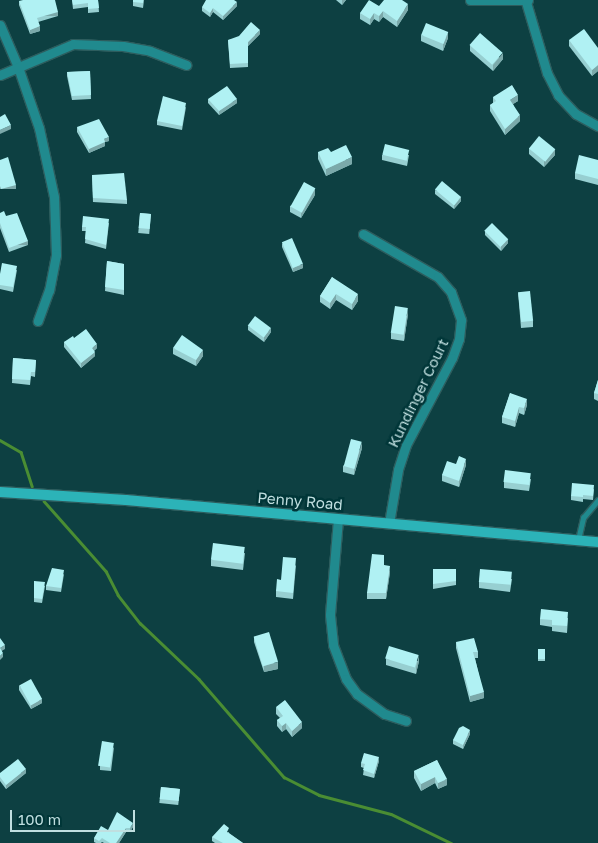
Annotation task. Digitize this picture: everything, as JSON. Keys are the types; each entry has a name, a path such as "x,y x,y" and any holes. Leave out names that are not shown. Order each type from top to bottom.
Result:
{"street":[{"path":"470,0 527,1 547,73 558,95 576,114 598,126"},
{"path":"0,25 18,67 47,160 56,230 49,290 38,321"},
{"path":"0,75 73,44 123,46 150,51 186,65"},
{"name":"Kundinger Court","path":"363,234 438,276 451,292 461,320 459,340 452,358 406,445 389,523"},
{"name":"Penny Road","path":"0,492 389,523 598,542"},
{"path":"338,519 330,615 333,645 346,679 357,694 385,714 406,721"}],"lane":[{"path":"578,540 583,518 598,500"}],"building":[{"path":"55,0 58,12 37,18 40,26 30,30 19,1"},
{"path":"72,0 98,0 99,8 88,9 88,3 73,5"},
{"path":"133,0 143,0 143,3 133,2"},
{"path":"206,0 234,0 237,2 223,16 213,8 210,13 202,7"},
{"path":"369,0 379,6 384,0 402,0 408,4 397,21 383,11 379,16 374,13 370,19 360,13"},
{"path":"251,22 260,30 248,42 248,63 230,64 228,40 239,36"},
{"path":"426,23 448,32 443,44 421,35"},
{"path":"584,29 598,48 598,65 592,70 569,40"},
{"path":"480,33 503,53 492,65 470,45"},
{"path":"90,71 91,95 72,96 67,72"},
{"path":"512,85 518,95 510,100 520,115 505,129 490,105 496,101 493,97"},
{"path":"227,86 237,99 219,111 208,99"},
{"path":"163,96 186,103 182,126 157,121"},
{"path":"5,114 11,125 0,130 0,117"},
{"path":"99,119 109,137 104,139 105,142 89,149 77,127"},
{"path":"539,136 555,149 545,162 529,148"},
{"path":"385,144 409,150 407,161 382,155"},
{"path":"346,145 352,157 326,169 318,152 328,148 331,152"},
{"path":"579,155 598,160 598,179 575,173"},
{"path":"8,157 16,185 1,189 0,160"},
{"path":"124,173 127,200 93,198 92,175"},
{"path":"442,181 461,197 454,205 435,189"},
{"path":"304,182 315,188 302,213 290,206"},
{"path":"4,211 6,216 17,213 28,241 9,248 0,223 0,213"},
{"path":"140,213 151,214 150,229 139,228"},
{"path":"83,216 109,219 106,245 85,239 86,227 82,227"},
{"path":"492,223 508,239 500,247 484,231"},
{"path":"292,238 303,264 293,268 282,242"},
{"path":"107,261 124,264 124,290 105,287"},
{"path":"2,263 17,266 13,287 0,285"},
{"path":"332,277 358,294 352,304 336,294 330,303 320,296"},
{"path":"530,291 533,321 521,322 518,292"},
{"path":"395,306 408,308 404,335 391,333"},
{"path":"255,316 271,328 264,338 248,326"},
{"path":"86,329 97,344 92,348 95,352 81,363 64,342 73,336 74,338"},
{"path":"182,335 203,350 196,360 173,348"},
{"path":"13,358 36,360 35,372 31,372 30,380 12,379"},
{"path":"598,380 598,394 594,393"},
{"path":"510,393 527,399 524,408 519,407 515,421 502,417"},
{"path":"351,439 362,442 354,469 344,466"},
{"path":"459,456 466,459 459,481 442,475 447,461 456,464"},
{"path":"505,470 531,473 529,485 504,482"},
{"path":"572,483 594,485 593,496 571,496"},
{"path":"213,543 245,547 243,564 211,560"},
{"path":"372,554 384,555 384,565 390,566 386,593 367,593"},
{"path":"283,557 296,558 293,593 276,591 277,579 281,580"},
{"path":"52,568 64,570 61,588 46,586"},
{"path":"433,569 456,569 456,581 433,584"},
{"path":"480,569 512,572 511,585 479,582"},
{"path":"34,581 45,582 42,599 34,598"},
{"path":"541,609 568,612 567,626 552,625 552,620 540,619"},
{"path":"269,632 278,662 263,666 254,637"},
{"path":"0,638 5,645 0,648"},
{"path":"474,638 478,652 473,652 484,692 470,696 456,642"},
{"path":"389,646 419,655 415,667 385,658"},
{"path":"538,649 545,649 545,659 538,659"},
{"path":"31,679 42,699 31,705 20,685"},
{"path":"285,700 302,722 292,731 286,723 282,726 277,720 283,716 276,707"},
{"path":"463,726 470,730 463,745 453,740 459,728"},
{"path":"102,741 114,743 110,768 98,766"},
{"path":"364,753 379,757 374,774 363,770 365,764 361,763"},
{"path":"18,759 26,769 6,785 0,777 0,773"},
{"path":"437,760 447,779 438,783 435,777 421,784 414,771"},
{"path":"161,787 180,789 179,801 160,799"},
{"path":"117,812 133,823 130,828 126,828 116,843 110,843 102,838 99,841 94,838 101,826 108,830"},
{"path":"224,824 229,828 227,832 243,843 223,843 212,837"}],"waterway":[{"path":"0,440 21,452 32,486"},
{"path":"44,501 106,571 118,595 140,623 199,679 284,777 319,795 391,814 451,843"}]}
